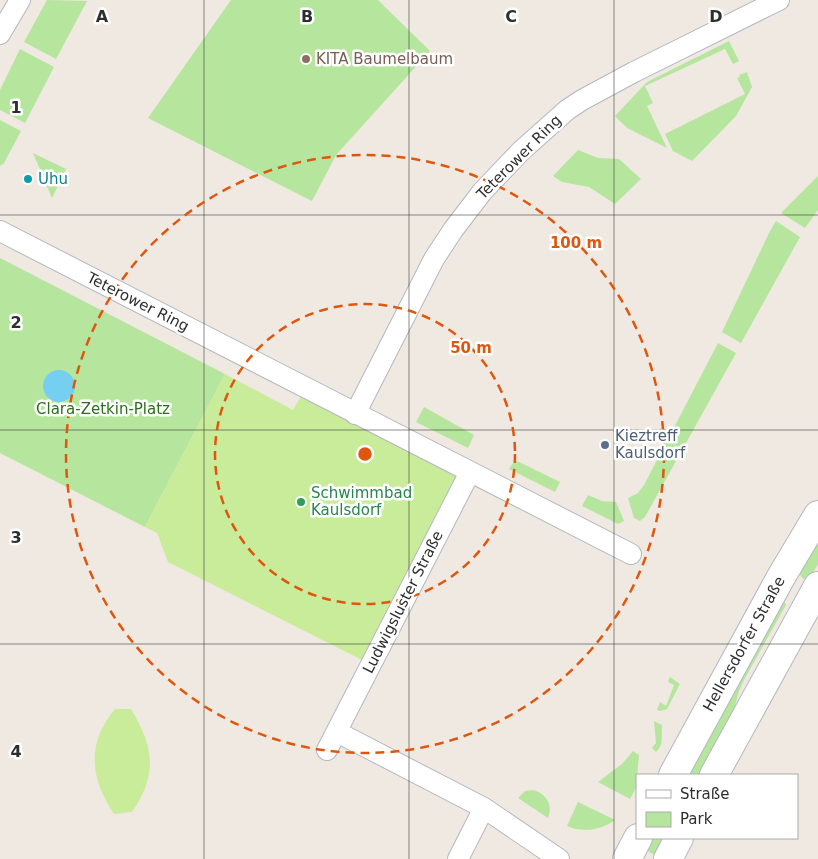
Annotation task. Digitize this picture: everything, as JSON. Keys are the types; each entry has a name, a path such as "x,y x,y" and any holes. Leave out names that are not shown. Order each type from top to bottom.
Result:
{"main road":[{"name":"Hellersdorfer Straße","path":"674,774 780,577 818,515"},
{"path":"715,774 818,586"},
{"path":"627,859 637,839"},
{"path":"668,859 678,839"}],"street":[{"path":"0,34 20,0"},
{"name":"Teterower Ring","path":"355,414 434,259 482,192 521,151 566,110 634,72 779,0"},
{"name":"Teterower Ring","path":"0,231 631,554"},
{"name":"Ludwigsluster Straße","path":"327,750 470,472"},
{"path":"337,732 484,808 559,859"},
{"path":"458,859 484,808"}],"green space":[{"path":"47,0 87,1 56,59 24,42"},
{"name":"KITA Baumelbaum","path":"231,0 378,0 430,51 336,155 312,201 148,118"},
{"path":"729,41 739,61 733,64 725,49 645,86 653,103 647,106 667,148 627,128 615,116 647,82"},
{"path":"20,49 54,67 25,123 0,110 0,90"},
{"path":"747,72 752,87 736,116 692,161 673,151 665,134 745,94 737,78 740,77 739,75"},
{"path":"0,120 21,131 4,163 0,166"},
{"path":"578,150 598,158 619,159 641,179 615,204 589,187 562,182 553,176"},
{"path":"33,153 66,169 52,198"},
{"path":"818,176 818,210 805,228 781,213"},
{"path":"776,221 800,237 741,343 722,332"},
{"name":"Clara-Zetkin-Platz","path":"0,258 225,374 145,527 0,453"},
{"path":"718,343 736,353 645,517 640,521 634,518 628,498 638,493 644,485"},
{"name":"Schwimmbad Kaulsdorf","path":"225,374 293,410 301,396 457,476 362,660 168,562 157,533 145,527"},
{"path":"424,407 474,435 468,448 416,422"},
{"path":"515,460 560,482 555,492 509,469"},
{"path":"588,495 602,501 616,502 624,521 618,524 582,506"},
{"path":"818,536 818,564 811,577 803,579 798,572"},
{"path":"781,601 784,601 786,605 745,678 739,691 731,721 703,774 686,774"},
{"path":"670,677 680,684 667,709 657,710 660,702 666,706 674,685 668,682"},
{"path":"115,709 131,709 145,736 150,761 146,785 132,812 114,814 100,787 95,761 99,735"},
{"path":"654,721 662,725 661,743 659,750 656,752 652,748 656,743"},
{"path":"633,751 639,755 636,788 630,799 598,782 622,764"},
{"path":"533,790 542,794 548,801 550,809 548,818 518,798 525,791"},
{"path":"578,802 615,820 598,828 585,830 567,826"},
{"path":"650,839 667,839 658,857 644,849"}],"water":[{"path":"59,370 71,374 75,386 71,398 59,402 47,398 43,386 47,374"}],"place":[{"name":"KITA Baumelbaum","path":"306,59"},
{"name":"Uhu","path":"28,179"},
{"name":"Kieztreff Kaulsdorf","path":"605,445"},
{"name":"Schwimmbad Kaulsdorf","path":"301,502"}]}
